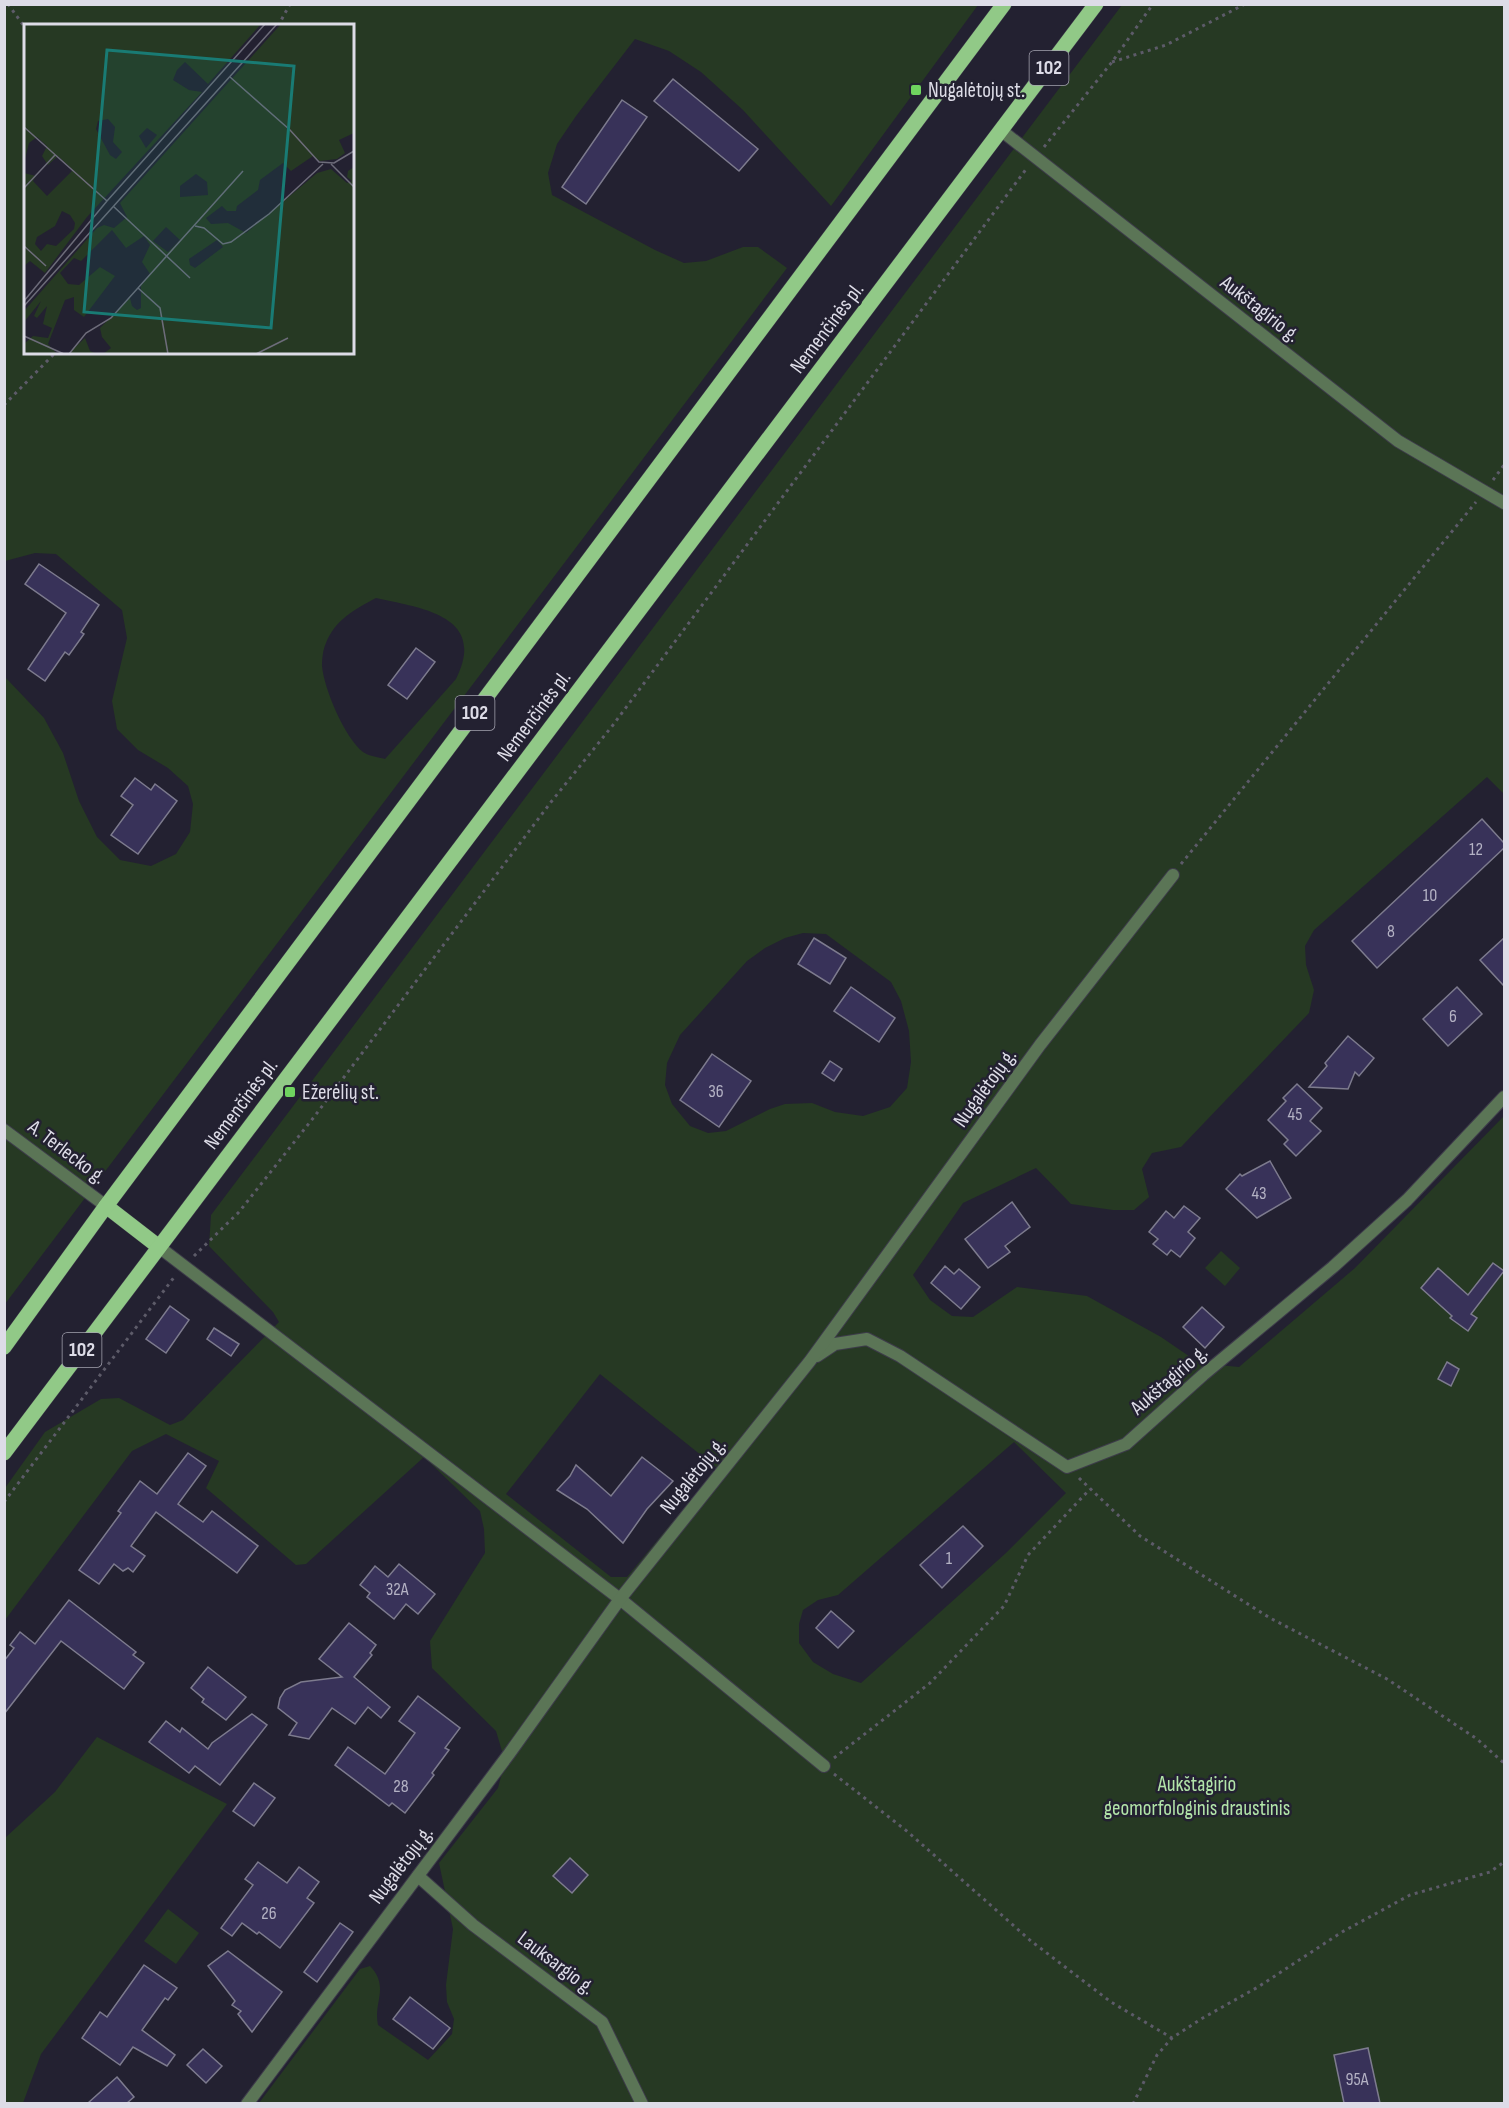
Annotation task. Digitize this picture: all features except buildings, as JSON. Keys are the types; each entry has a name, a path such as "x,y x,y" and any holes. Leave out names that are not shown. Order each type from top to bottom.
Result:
{"main road":[{"name":"102","path":"4,1347 106,1206 1004,4"},
{"name":"Nemenčinės pl.","path":"4,1453 1096,4"},
{"path":"106,1206 159,1247"}],"street":[{"name":"Aukštagirio g.","path":"1002,131 1398,441 1504,503"},
{"name":"Nugalėtojų g.","path":"247,2103 520,1739 620,1599 810,1361 1040,1045 1173,875"},
{"name":"Aukštagirio g.","path":"1067,1467 1126,1444 1203,1375 1333,1267 1407,1200 1504,1097"},
{"name":"A. Terlecko g.","path":"4,1130 106,1206"},
{"path":"159,1247 620,1599 824,1766"},
{"path":"810,1361 835,1344 867,1339 900,1356 1067,1467"},
{"name":"Lauksargio g.","path":"418,1876 473,1925 602,2022 642,2103"}],"path":[{"path":"8,4 24,26"},
{"path":"279,24 290,4"},
{"path":"4,1502 183,1266 238,1212 314,1117 613,724 1035,158 1112,62 1153,4"},
{"path":"1112,62 1166,45 1245,4"},
{"path":"4,405 54,354"},
{"path":"1173,875 1485,492 1504,465"},
{"path":"1067,1467 1140,1536 1270,1618 1387,1679 1477,1739 1504,1764"},
{"path":"1090,1489 1028,1555 1004,1606 930,1683 824,1766 908,1832 1031,1941 1111,2002 1172,2038"},
{"path":"1133,2103 1157,2055 1172,2038 1201,2019 1258,1987 1342,1932 1410,1895 1490,1872 1504,1862"}],"green space":[{"path":"5,5 978,5 831,206 743,110 701,72 669,51 635,39 576,116 557,144 548,173 552,195 684,263 706,261 743,247 758,247 787,268 5,1304 5,677 44,718 63,753 79,801 97,837 120,860 151,866 176,854 190,832 193,804 188,786 168,768 138,750 117,729 112,701 127,638 122,610 56,554 35,553 5,561","holes":["376,598 412,606 445,618 456,628 463,641 464,658 456,679 385,759 365,753 349,736 331,700 322,666 323,654 330,635 340,622 353,611"]},
{"name":"Aukštagirio geomorfologinis draustinis","path":"1122,5 1504,5 1504,794 1487,777 1314,930 1305,946 1306,965 1314,990 1309,1013 1181,1147 1152,1153 1142,1169 1149,1197 1134,1210 1113,1210 1071,1204 1036,1168 963,1203 913,1275 930,1300 952,1316 973,1317 1017,1287 1087,1296 1161,1337 1199,1363 1239,1367 1355,1268 1504,1116 1504,2103 259,2103 360,1969 370,1966 379,1981 378,2025 428,2060 452,2034 454,2019 447,2002 446,1985 453,1929 439,1863 498,1788 505,1761 496,1731 432,1668 430,1641 485,1553 484,1529 480,1511 424,1457 306,1564 296,1565 206,1488 219,1461 166,1434 132,1451 5,1620 5,1488 45,1432 101,1399 119,1398 170,1425 183,1420 279,1322 273,1312 209,1246 211,1215","holes":["803,933 826,934 891,982 901,1001 909,1031 911,1062 907,1088 890,1107 863,1116 835,1112 812,1103 785,1104 726,1131 708,1133 690,1126 672,1104 665,1085 667,1063 680,1035 747,961 765,948 785,938","600,1374 717,1468 627,1577 611,1577 506,1494","1014,1442 1066,1493 1006,1553 861,1683 833,1674 813,1662 799,1643 799,1624 803,1610 818,1600 838,1595"]},
{"path":"1221,1251 1240,1268 1225,1286 1205,1268"},
{"path":"97,1737 227,1804 41,2054 23,2103 5,2103 5,1838 55,1792"},
{"path":"168,1909 199,1933 176,1964 144,1941"}],"place":[{"name":"Nugalėtojų st.","path":"916,90"},
{"name":"Ežerėlių st.","path":"290,1092"}]}
